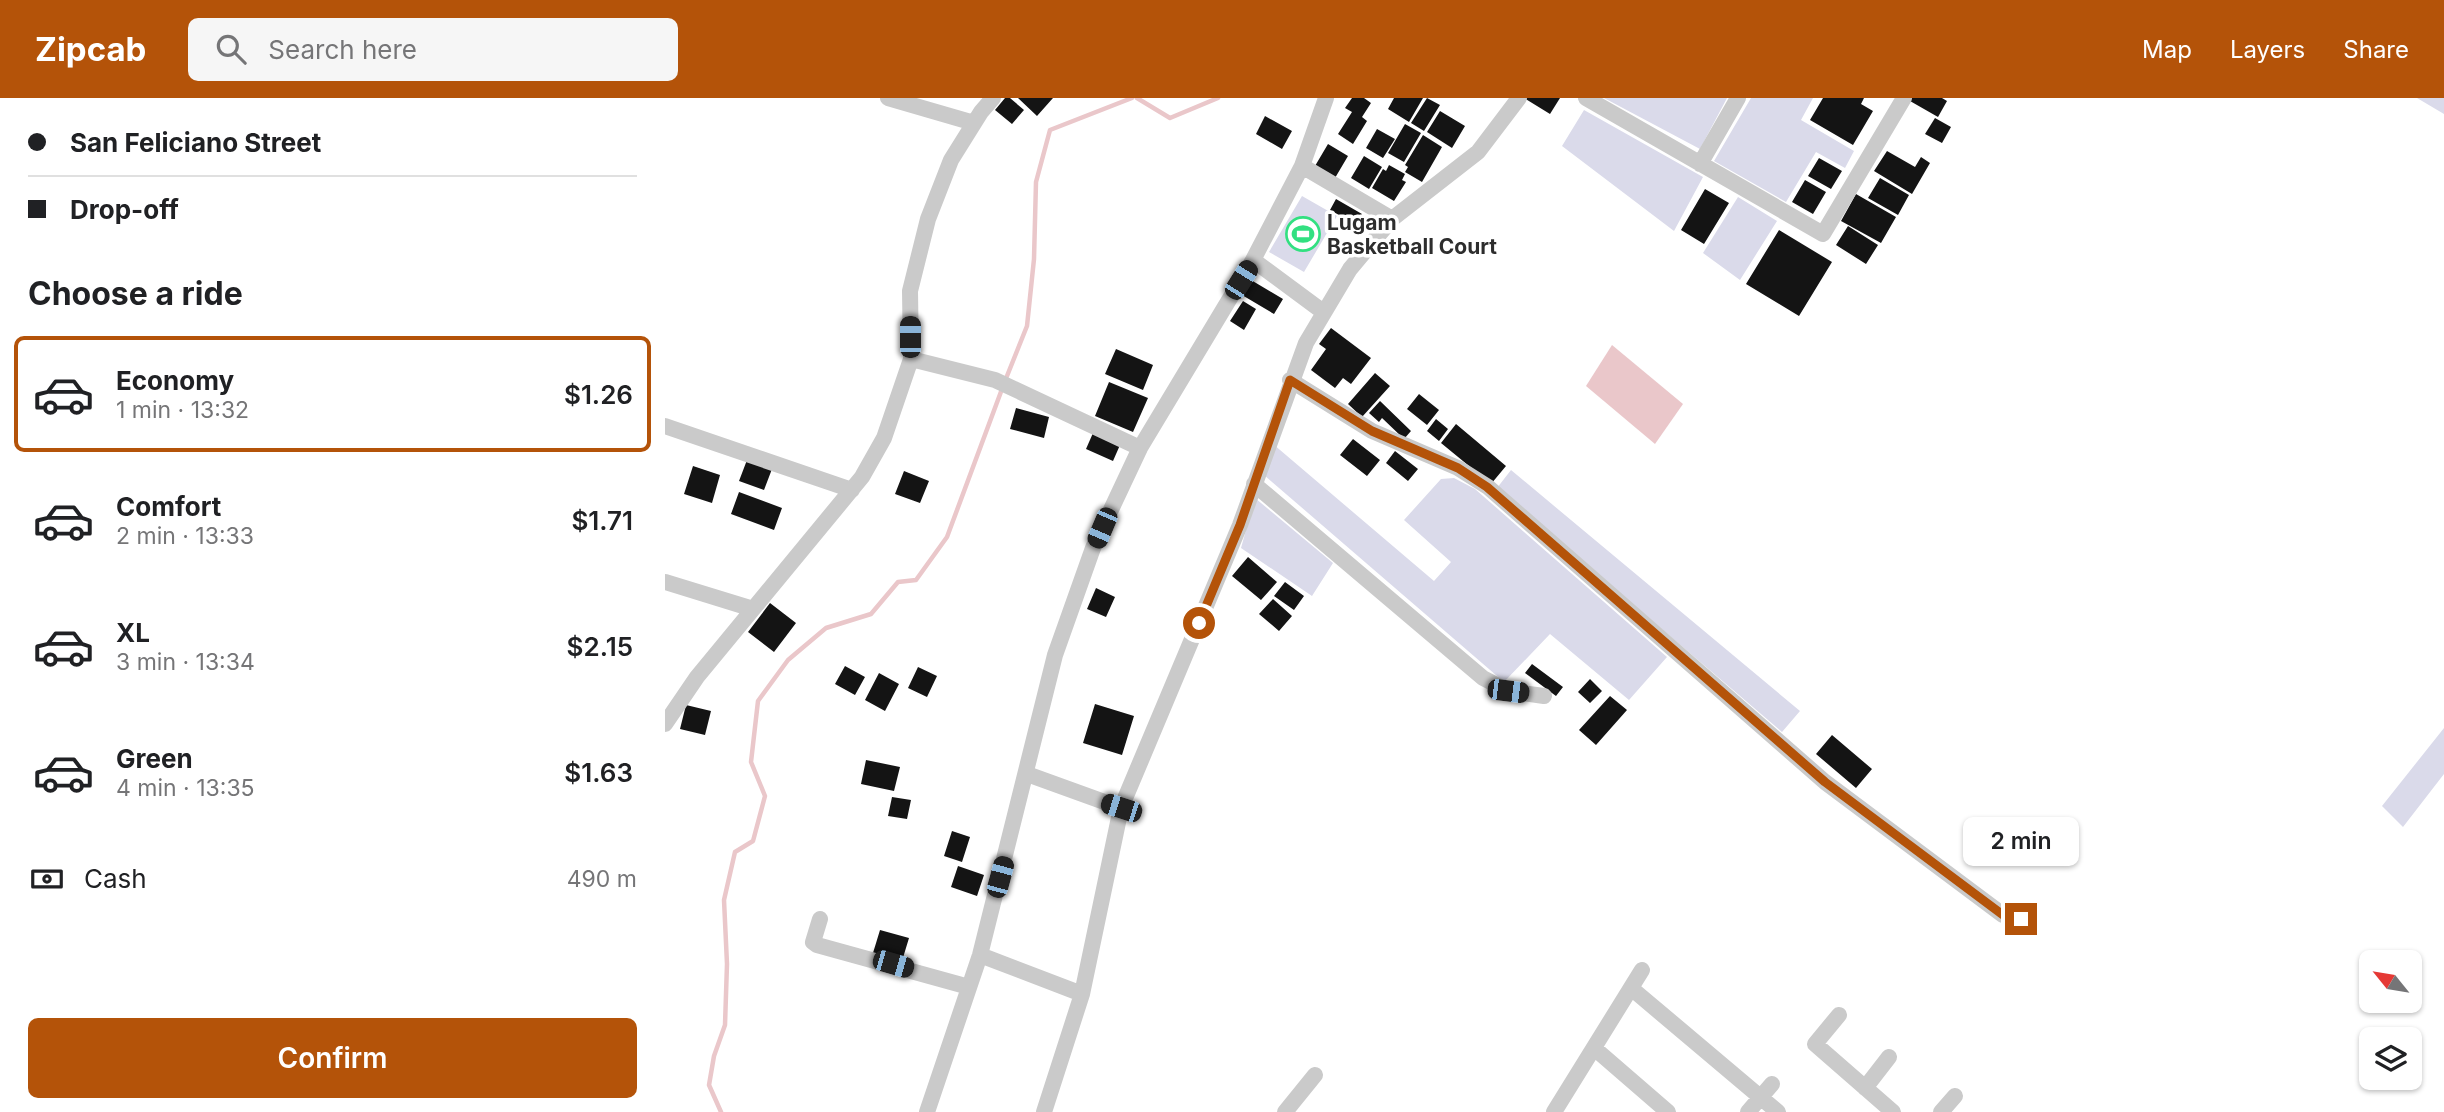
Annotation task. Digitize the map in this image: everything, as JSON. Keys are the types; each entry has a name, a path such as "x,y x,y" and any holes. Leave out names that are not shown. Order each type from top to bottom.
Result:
{"street":[{"path":"888,98 974,123"},
{"path":"665,724 697,677 852,490 884,438 911,359 910,291 928,219 951,160 993,98"},
{"path":"927,1112 979,955 1055,656 1093,548 1140,448 1253,260 1301,166 1326,98"},
{"path":"1044,1112 1082,994 1121,808 1230,549 1290,380 1322,311 1350,269 1392,219 1478,152 1519,98"},
{"path":"1586,98 1823,234 1904,98"},
{"path":"1700,164 1738,98"},
{"path":"1301,166 1392,219"},
{"path":"1253,260 1322,311"},
{"path":"911,359 995,380 1140,448"},
{"path":"1290,380 1372,431 1458,468 1487,487 1825,782 2003,915 2021,919 2030,909"},
{"path":"665,426 852,490"},
{"path":"1254,484 1483,678 1508,691 1544,696"},
{"path":"665,582 753,609"},
{"path":"1027,774 1121,808"},
{"path":"820,919 813,942 817,945 969,987"},
{"path":"979,955 1082,994"},
{"path":"1554,1112 1642,970"},
{"path":"1631,988 1778,1112"},
{"path":"1839,1014 1815,1044 1893,1112"},
{"path":"1594,1048 1668,1112"},
{"path":"1865,1088 1888,1057"},
{"path":"1285,1112 1315,1075"},
{"path":"1748,1112 1772,1084"},
{"path":"1941,1112 1955,1096"}],"shaded area":[{"path":"1604,98 1727,98 1700,149"},
{"path":"1751,98 1813,98 1801,120 1854,151 1845,168 1816,152 1786,202 1714,161"},
{"path":"2417,98 2444,98 2444,114"},
{"path":"1584,110 1703,177 1674,231 1562,146"},
{"name":"Lugam Basketball Court","path":"1302,196 1337,216 1304,272 1269,252"},
{"path":"1738,197 1777,221 1740,280 1703,253"},
{"path":"1612,345 1683,404 1655,444 1586,386"},
{"path":"1273,444 1434,581 1451,562 1404,520 1441,479 1454,478 1475,489 1667,657 1629,700 1550,634 1504,682 1264,475"},
{"path":"1511,470 1800,711 1782,732 1497,488"},
{"path":"1255,498 1333,563 1312,596 1241,548"},
{"path":"2444,728 2444,774 2403,827 2382,806"}],"building":[{"path":"1005,98 1010,98 1024,110 1012,124 995,110"},
{"path":"1018,98 1053,98 1037,116"},
{"path":"1352,98 1364,98 1371,103 1362,117 1367,121 1353,144 1338,134 1352,112 1345,108"},
{"path":"1394,98 1423,98 1409,122 1388,109"},
{"path":"1427,98 1440,105 1424,131 1411,123"},
{"path":"1524,98 1560,98 1550,114"},
{"path":"1823,98 1864,98 1861,104 1873,111 1853,145 1810,120"},
{"path":"1912,98 1942,98 1947,101 1938,117 1910,101"},
{"path":"1440,111 1465,126 1452,148 1427,132"},
{"path":"1265,116 1292,131 1282,149 1256,134"},
{"path":"1935,118 1951,127 1942,143 1925,134"},
{"path":"1405,124 1421,133 1404,162 1388,153"},
{"path":"1377,129 1395,139 1383,158 1366,148"},
{"path":"1423,135 1442,147 1422,182 1405,172 1408,167 1405,165"},
{"path":"1328,144 1348,156 1335,178 1315,166"},
{"path":"1887,151 1915,167 1921,157 1930,163 1912,194 1874,171"},
{"path":"1364,156 1382,167 1369,189 1351,178"},
{"path":"1819,158 1842,171 1831,189 1808,176"},
{"path":"1389,165 1405,174 1402,180 1406,182 1394,201 1372,188 1383,169 1386,171"},
{"path":"1880,178 1909,195 1898,215 1868,198"},
{"path":"1805,180 1826,192 1813,214 1792,202"},
{"path":"1705,189 1729,203 1704,244 1681,230"},
{"path":"1856,194 1896,217 1881,243 1841,221"},
{"path":"1336,199 1362,214 1357,225 1330,210"},
{"path":"1848,226 1878,245 1866,264 1836,245"},
{"path":"1779,230 1832,262 1799,316 1746,284"},
{"path":"1251,280 1283,299 1274,314 1242,295"},
{"path":"1243,301 1256,309 1244,330 1230,321"},
{"path":"1331,328 1371,358 1351,384 1343,378 1335,388 1311,370 1326,349 1319,344"},
{"path":"1116,349 1153,365 1143,390 1105,374"},
{"path":"1375,373 1390,386 1362,417 1348,404"},
{"path":"1109,382 1148,398 1133,432 1095,416"},
{"path":"1419,394 1439,410 1427,425 1407,409"},
{"path":"1380,401 1411,431 1404,439 1382,418 1379,422 1369,413"},
{"path":"1016,408 1049,417 1044,438 1010,429"},
{"path":"1436,419 1448,429 1439,441 1427,431"},
{"path":"1456,424 1506,466 1491,484 1441,443"},
{"path":"1093,433 1120,445 1113,461 1086,449"},
{"path":"1353,439 1380,460 1367,476 1340,455"},
{"path":"1395,451 1418,469 1408,481 1386,463"},
{"path":"747,460 772,469 764,490 739,481"},
{"path":"693,466 720,475 712,503 684,494"},
{"path":"904,471 929,481 920,503 895,494"},
{"path":"739,492 782,508 774,530 731,514"},
{"path":"1248,557 1277,582 1261,600 1232,576"},
{"path":"1285,582 1304,596 1294,610 1274,596"},
{"path":"1096,588 1115,597 1106,617 1087,609"},
{"path":"1273,599 1292,616 1279,631 1259,614"},
{"path":"770,603 796,623 774,652 748,632"},
{"path":"1532,664 1563,687 1556,696 1525,673"},
{"path":"845,666 865,677 855,695 835,684"},
{"path":"918,667 937,676 927,697 908,688"},
{"path":"879,673 899,684 885,711 865,700"},
{"path":"1590,679 1602,691 1590,703 1578,692"},
{"path":"1610,696 1627,710 1596,745 1579,730"},
{"path":"1095,704 1134,716 1122,755 1083,743"},
{"path":"686,705 711,711 705,735 680,729"},
{"path":"1832,735 1872,769 1856,788 1816,754"},
{"path":"866,760 900,767 894,791 861,784"},
{"path":"892,797 911,800 907,819 888,816"},
{"path":"952,831 970,837 962,862 944,856"},
{"path":"958,866 984,875 977,896 951,887"},
{"path":"880,930 909,938 902,961 873,953"}],"waterway":[{"path":"1005,381 1027,326 1034,259 1036,182 1050,130 1132,98"},
{"path":"1137,98 1170,118 1218,98"},
{"path":"721,1112 709,1085 714,1056 725,1025 727,964 724,900 735,852 753,841 765,796 751,762 758,701 788,660 826,628 871,614 898,582 916,580 947,537 1002,389"}],"place":[{"name":"Lugam Basketball Court","path":"1303,234"}],"route":[{"path":"1199,623 1240,525 1290,380 1372,431 1438,458 1487,487 1825,782 2003,915 2021,919"}]}
